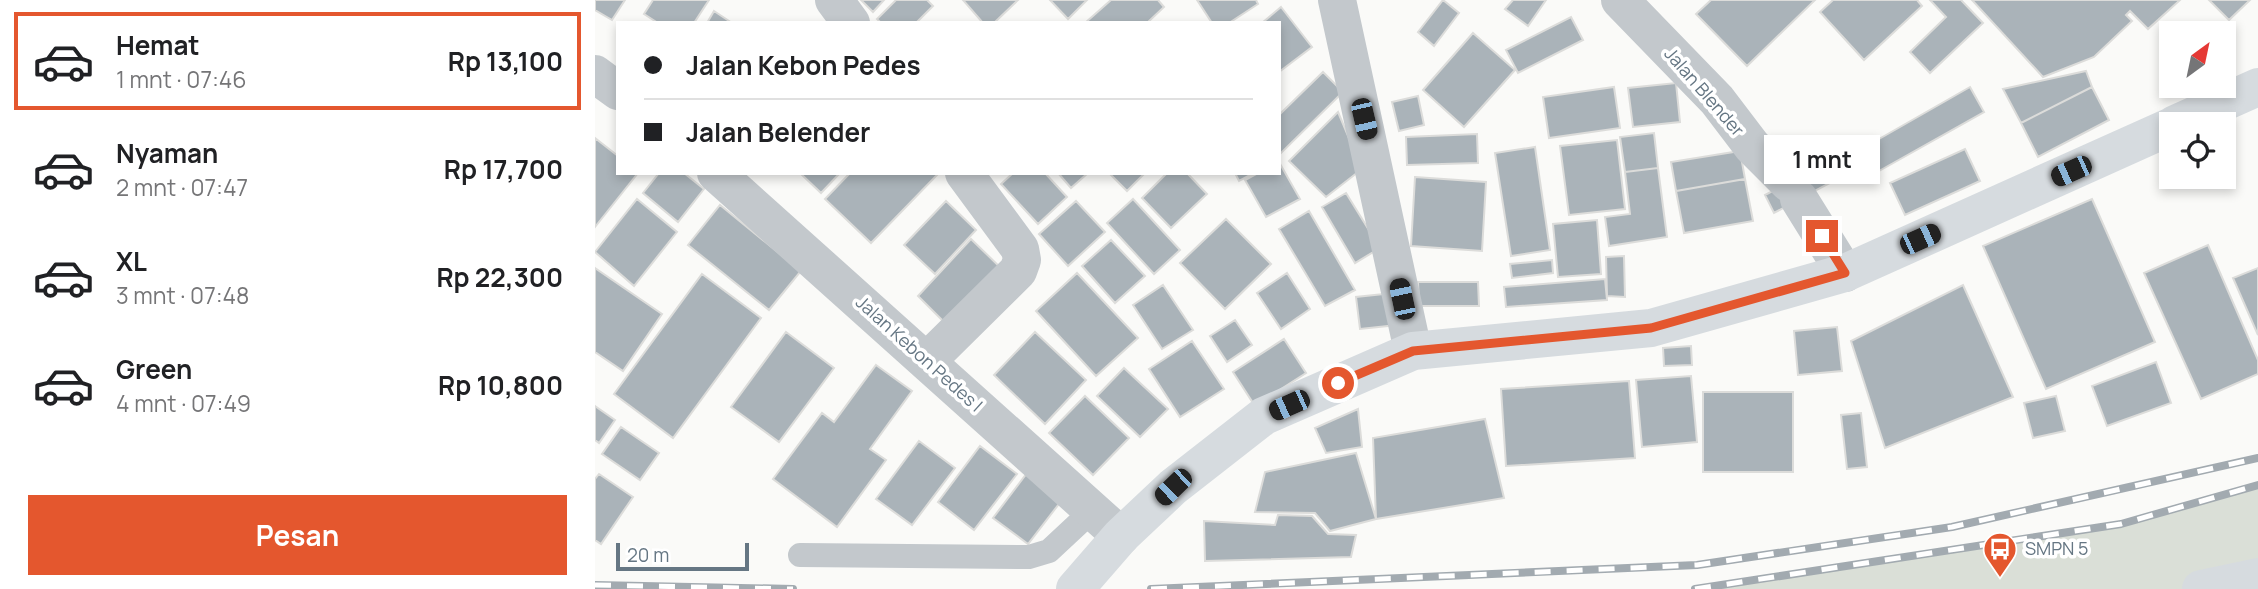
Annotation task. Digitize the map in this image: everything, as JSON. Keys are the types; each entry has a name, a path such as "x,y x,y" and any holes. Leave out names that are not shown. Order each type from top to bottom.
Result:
{"main road":[{"path":"2202,112 2258,87"},
{"path":"1075,589 1121,536 1173,487 1264,416 1413,351 1651,328 1845,273 2159,131"},
{"path":"2201,589 2258,577"}],"street":[{"path":"834,0 850,21"},
{"path":"1337,0 1413,351"},
{"name":"Jalan Blender","path":"1620,0 1717,100 1752,146 1794,191 1845,273"},
{"path":"595,74 616,90"},
{"name":"Jalan Kebon Pedes I","path":"718,175 1121,536"},
{"path":"927,361 1018,271 1022,260 1020,249 965,175"}],"lane":[{"path":"800,555 1028,557 1049,551 1093,510"}],"shaded area":[{"path":"2258,485 2258,577 2198,589 1695,589 2121,524"}],"building":[{"path":"595,0 625,0 612,20 595,10"},
{"path":"653,0 709,0 695,21 655,21 644,14"},
{"path":"861,0 884,0 873,12"},
{"path":"896,0 927,0 933,6 918,21 877,19"},
{"path":"963,0 1018,0 996,21 981,21"},
{"path":"1050,0 1087,0 1068,19"},
{"path":"1111,0 1158,0 1164,7 1149,21 1087,21"},
{"path":"1197,0 1256,0 1258,4 1232,21 1211,21"},
{"path":"1443,0 1459,13 1434,46 1418,32"},
{"path":"1513,0 1546,0 1528,26 1505,9"},
{"path":"1711,0 1815,0 1747,66 1696,14"},
{"path":"1833,0 1917,0 1922,6 1864,60 1820,12"},
{"path":"1930,0 1961,0 1983,23 1930,73 1910,52 1946,17"},
{"path":"1972,0 2180,0 2148,29 2130,11 2126,15 2132,21 2094,57 2043,77"},
{"path":"2209,0 2250,0 2229,20"},
{"path":"1281,7 1312,47 1281,70 1281,21 1264,21"},
{"path":"714,11 729,21 708,21"},
{"path":"1571,17 1583,40 1518,73 1506,50"},
{"path":"1473,33 1515,70 1464,127 1423,90"},
{"path":"2086,71 2092,87 2021,123 2003,89"},
{"path":"1323,72 1343,92 1281,153 1281,113"},
{"path":"1676,83 1680,122 1633,127 1628,88"},
{"path":"1614,87 1620,128 1549,138 1543,97"},
{"path":"1970,87 1984,112 1879,171 1865,147"},
{"path":"2092,87 2109,120 2038,157 2021,123"},
{"path":"1418,96 1424,125 1399,131 1392,102"},
{"path":"1338,112 1362,169 1326,197 1289,161"},
{"path":"1654,133 1658,168 1625,172 1620,137"},
{"path":"1477,134 1478,163 1407,165 1406,137"},
{"path":"595,138 616,154 616,175 636,175 595,227"},
{"path":"1617,140 1625,209 1569,215 1560,146"},
{"path":"1535,147 1550,250 1511,256 1495,153"},
{"path":"1855,148 1864,165 1811,193 1802,176"},
{"path":"1965,149 1980,181 1905,215 1890,183"},
{"path":"1740,151 1745,179 1676,191 1671,162"},
{"path":"1281,166 1300,199 1266,217 1245,180 1254,175 1281,175"},
{"path":"1658,168 1667,237 1609,246 1605,217 1630,214 1625,172"},
{"path":"657,175 686,175 704,189 678,222 643,193"},
{"path":"802,175 838,175 821,193"},
{"path":"848,175 937,175 871,243 825,199"},
{"path":"1011,175 1047,175 1067,197 1038,224 1001,184"},
{"path":"1060,175 1086,175 1071,188"},
{"path":"1111,175 1143,175 1127,191"},
{"path":"1165,175 1189,175 1207,194 1171,228 1142,198"},
{"path":"1236,175 1250,175 1239,181"},
{"path":"1415,177 1486,182 1482,251 1411,246"},
{"path":"1745,179 1753,221 1684,233 1676,191"},
{"path":"1784,185 1811,193 1774,213 1765,195"},
{"path":"1346,193 1380,248 1355,263 1322,207"},
{"path":"637,199 677,232 634,286 595,252"},
{"path":"1133,199 1180,250 1154,274 1107,223"},
{"path":"2092,199 2155,342 2046,389 1983,246"},
{"path":"946,201 976,230 935,274 904,245"},
{"path":"1076,201 1105,232 1068,266 1039,234"},
{"path":"720,205 801,271 769,310 688,245"},
{"path":"1309,211 1355,290 1325,306 1279,229"},
{"path":"1226,219 1271,264 1225,309 1180,263"},
{"path":"1597,220 1601,274 1558,277 1553,224"},
{"path":"971,239 1005,272 951,329 918,296"},
{"path":"1111,240 1145,276 1115,303 1082,266"},
{"path":"2208,245 2258,360 2258,374 2201,399 2144,273"},
{"path":"1624,256 1625,297 1607,296 1606,257"},
{"path":"1552,260 1553,273 1512,278 1510,264"},
{"path":"595,268 662,314 623,371 595,352"},
{"path":"2258,268 2258,335 2233,278"},
{"path":"1077,273 1138,338 1096,376 1036,311"},
{"path":"1287,273 1310,309 1281,329 1257,293"},
{"path":"702,274 761,318 673,438 614,394"},
{"path":"1605,279 1607,300 1506,307 1504,287"},
{"path":"1418,282 1478,282 1479,306 1419,306"},
{"path":"1163,285 1193,330 1162,349 1133,305"},
{"path":"1963,285 2013,397 1885,448 1851,341"},
{"path":"1393,293 1397,325 1360,329 1356,297"},
{"path":"1235,320 1252,345 1227,362 1210,336"},
{"path":"1837,327 1842,371 1798,375 1794,331"},
{"path":"786,332 834,368 779,442 731,407"},
{"path":"1035,332 1086,380 1045,424 994,375"},
{"path":"1284,339 1306,373 1255,406 1233,372"},
{"path":"1192,341 1224,389 1180,417 1149,369"},
{"path":"1691,346 1692,365 1664,366 1663,348"},
{"path":"2156,362 2171,403 2107,426 2092,386"},
{"path":"876,365 912,391 870,449 886,460 837,527 773,479 822,413 834,422"},
{"path":"1124,368 1168,409 1140,437 1097,396"},
{"path":"1691,376 1697,442 1642,447 1636,380"},
{"path":"1629,381 1635,458 1506,466 1501,389"},
{"path":"1703,392 1793,392 1793,472 1703,472"},
{"path":"1085,396 1129,438 1093,475 1049,433"},
{"path":"2056,396 2065,431 2033,438 2024,403"},
{"path":"595,406 615,420 599,443 595,440"},
{"path":"1358,409 1362,447 1326,453 1315,428"},
{"path":"1861,413 1867,467 1847,469 1841,415"},
{"path":"1485,419 1504,498 1376,519 1373,438"},
{"path":"621,427 659,453 640,480 602,454"},
{"path":"919,441 955,468 912,525 876,499"},
{"path":"980,446 1017,474 974,530 938,502"},
{"path":"1356,453 1376,519 1330,531 1315,513 1255,512 1265,472"},
{"path":"1027,473 1062,500 1028,544 993,518"},
{"path":"599,474 633,497 601,544 595,540 595,479"},
{"path":"1278,515 1312,516 1328,534 1356,535 1351,557 1205,561 1204,521 1275,525"}],"railway":[{"path":"1151,589 1697,565 1952,527 2258,458"},
{"path":"1695,589 2121,524 2258,485"},
{"path":"595,585 793,589"}],"place":[{"name":"SMPN 5","path":"2000,579"}],"route":[{"path":"1338,383 1413,351 1651,328 1845,273 1822,236"}]}
